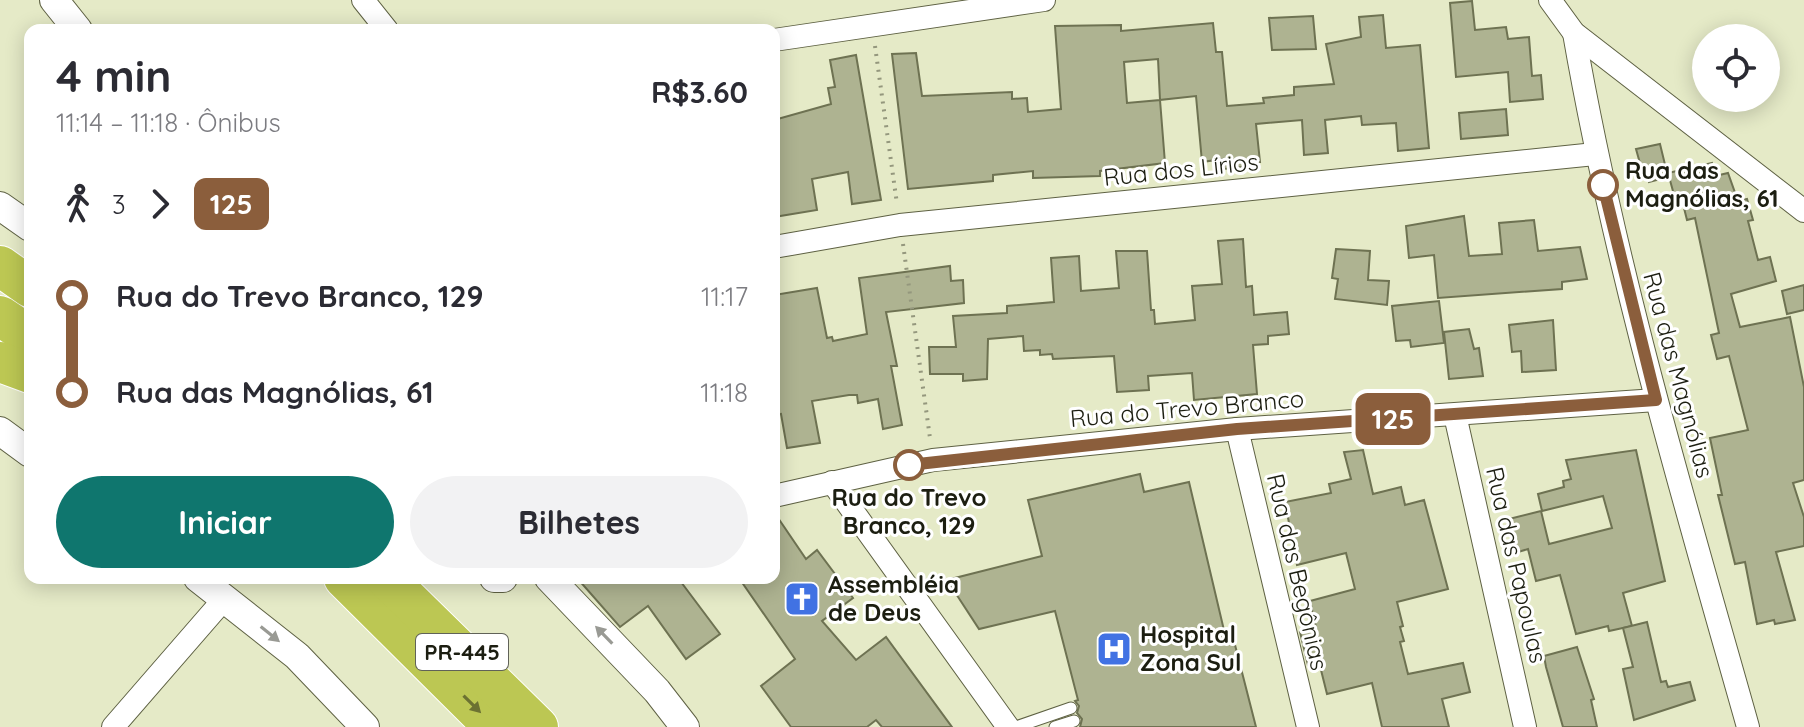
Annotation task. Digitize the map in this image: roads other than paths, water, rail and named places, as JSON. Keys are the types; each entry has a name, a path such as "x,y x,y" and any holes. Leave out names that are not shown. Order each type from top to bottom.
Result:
{"highway":[{"path":"0,266 24,283"},
{"path":"0,316 24,332"},
{"path":"0,362 24,371"},
{"name":"PR-445","path":"350,584 494,727"},
{"name":"PR-445","path":"392,584 538,727"},
{"path":"413,584 543,709 556,727"}],"street":[{"path":"54,0 73,24"},
{"path":"363,0 382,24"},
{"path":"780,39 1044,0"},
{"path":"1550,0 1574,33 1804,211"},
{"name":"Rua das Magnólias","path":"1574,33 1595,154 1656,400 1748,727"},
{"name":"Rua dos Lírios","path":"780,246 900,225 1595,154"},
{"path":"0,206 24,223"},
{"name":"Rua do Trevo Branco","path":"780,495 933,460 1237,429 1656,400"},
{"name":"Rua das Papoulas","path":"1455,415 1525,727"},
{"name":"Rua das Begônias","path":"1237,429 1308,727"},
{"path":"0,431 24,449"},
{"path":"832,482 1008,727"},
{"path":"206,584 297,656 365,727"},
{"path":"555,584 657,691 685,727"},
{"path":"113,727 225,598"}],"lane":[{"path":"1016,727 1071,708"},
{"path":"1055,727 1074,721"}],"place":[{"name":"Rua das Magnólias, 61","path":"1603,185"},
{"name":"Rua do Trevo Branco, 129","path":"909,465"},
{"name":"Assembléia de Deus","path":"802,599"},
{"name":"Hospital Zona Sul","path":"1114,649"}]}
